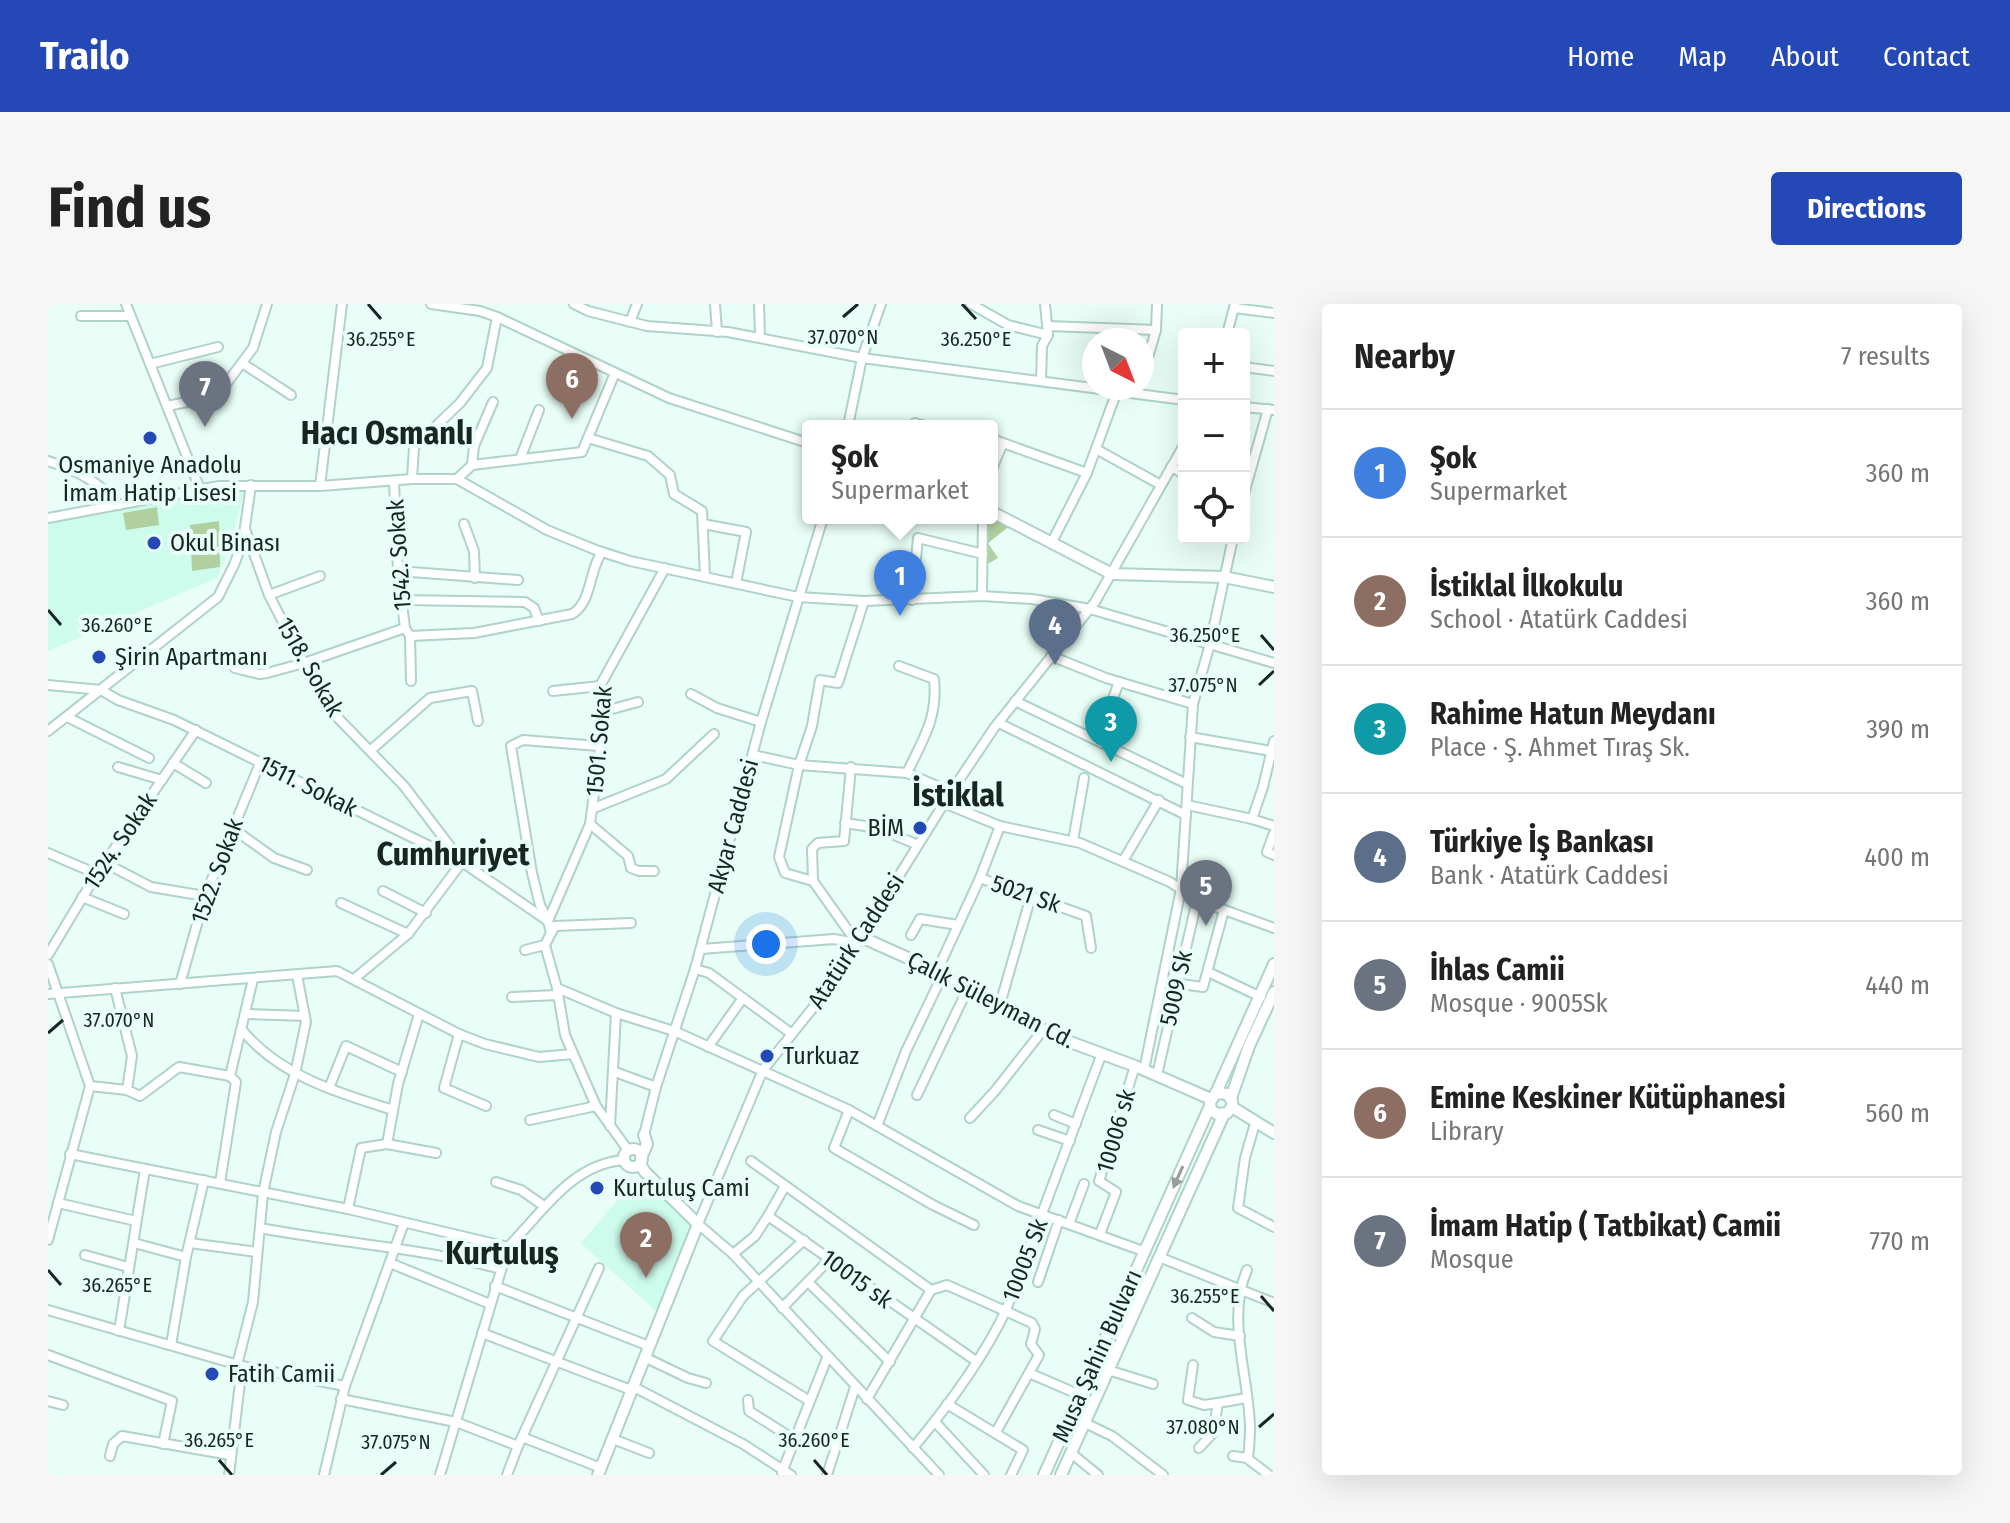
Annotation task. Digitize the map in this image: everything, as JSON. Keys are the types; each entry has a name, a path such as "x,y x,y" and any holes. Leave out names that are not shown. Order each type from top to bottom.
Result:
{"main road":[{"path":"998,515 1112,574 1224,577 1274,587"},
{"name":"Çalık Süleyman Cd.","path":"858,941 940,972 999,1008 1043,1030 1212,1099"},
{"name":"Musa Şahin Bulvarı","path":"1044,1475 1274,964"},
{"name":"Musa Şahin Bulvarı","path":"1061,1475 1228,1108 1249,1046 1274,992"},
{"path":"1228,1108 1217,1114 1212,1099 1224,1093 1228,1108 1254,1127 1274,1136"},
{"path":"1228,1108 1274,1136"},
{"path":"644,1135 634,1160 698,1224"},
{"name":"Atatürk Caddesi","path":"599,1473 698,1224"}],"street":[{"path":"126,304 200,489"},
{"path":"167,406 217,396 256,339 267,304"},
{"path":"320,486 342,304"},
{"path":"431,304 480,307 676,401 802,441"},
{"path":"574,304 630,322 760,337 862,358 1082,386"},
{"path":"630,322 637,304"},
{"path":"715,304 717,332"},
{"path":"759,304 760,337"},
{"path":"849,420 862,358 881,304"},
{"path":"971,304 1008,325 1048,331 1156,330"},
{"path":"1041,381 1042,346 1048,331 1045,304"},
{"path":"1154,337 1157,304"},
{"path":"1228,328 1234,306 1274,313"},
{"path":"81,316 130,316"},
{"path":"412,479 414,447 460,403 487,368 497,317"},
{"path":"150,364 218,347"},
{"path":"242,363 291,395"},
{"path":"1250,368 1274,371"},
{"path":"457,479 472,465 582,452 615,373"},
{"path":"1154,393 1178,399"},
{"path":"1052,542 1087,473 1114,400"},
{"path":"472,465 474,446 493,402"},
{"path":"1247,472 1271,410 1250,408"},
{"path":"520,459 539,410"},
{"path":"588,438 648,456 670,475 674,494 702,511 705,576"},
{"path":"998,441 1087,473"},
{"path":"998,455 1003,443"},
{"path":"1096,449 1161,485"},
{"name":"Atatürk Caddesi","path":"698,1224 763,1070 858,941 951,792 999,723 1090,609 1178,456"},
{"path":"48,461 71,469 103,487 119,505"},
{"path":"1171,467 1180,472"},
{"path":"48,518 200,489 457,479 547,530 630,561 798,597 864,601 982,596 1032,599 1090,609 1274,663"},
{"name":"1542. Sokak","path":"394,482 398,571 408,632 411,681"},
{"path":"48,731 218,597 234,565 245,529 251,485"},
{"path":"464,524 474,551 475,578"},
{"path":"703,524 746,532 736,583"},
{"name":"Akyar Caddesi","path":"644,1135 656,1087 701,949 761,722 821,524"},
{"path":"982,596 983,524"},
{"name":"1518. Sokak","path":"245,529 269,595 336,716 371,750 430,818 462,862"},
{"path":"912,600 918,538 983,554"},
{"path":"1140,1068 1181,889 1193,704 1210,644 1232,544"},
{"path":"235,668 259,674 408,632 474,633 560,618 578,610 584,600 594,562 602,552"},
{"name":"1501. Sokak","path":"548,921 594,808 605,711 600,686 665,568"},
{"path":"398,571 518,580"},
{"path":"269,595 320,576"},
{"path":"402,600 525,602 534,608 539,621"},
{"path":"813,881 785,873 779,857 799,765 812,726 820,680 838,683 864,601"},
{"path":"1051,656 1119,682 1193,704"},
{"path":"899,666 934,679 936,702 933,720 907,773"},
{"path":"1094,738 1119,682"},
{"name":"1511. Sokak","path":"48,685 101,690 118,700 156,712 196,730 462,862 548,921"},
{"path":"553,691 600,686"},
{"path":"371,750 434,696 472,691 478,721"},
{"path":"691,694 717,708 761,722"},
{"path":"1015,701 1187,784"},
{"path":"605,711 638,702"},
{"path":"67,717 149,758"},
{"path":"999,723 1186,815"},
{"name":"1524. Sokak","path":"48,955 97,874 196,730"},
{"path":"594,808 666,779 714,734"},
{"path":"1190,737 1271,751"},
{"path":"551,933 532,873 511,746 523,740 599,746"},
{"path":"1252,819 1274,741"},
{"path":"753,755 799,765 907,773 951,792"},
{"name":"1522. Sokak","path":"180,984 205,896 261,761"},
{"path":"173,763 206,783"},
{"path":"118,767 162,780"},
{"path":"851,767 844,841 818,843 813,847 813,881 858,941"},
{"path":"1073,841 1084,778"},
{"path":"1123,861 1159,800"},
{"path":"944,803 1000,826 1073,841 1170,882 1197,900 1274,928"},
{"path":"1187,805 1274,826"},
{"path":"845,823 878,828 918,845"},
{"path":"590,824 628,856 631,868 654,871"},
{"path":"877,1126 1000,826"},
{"path":"232,828 274,858 307,870"},
{"path":"1274,833 1267,852 1274,855"},
{"path":"48,853 97,874"},
{"path":"354,979 408,934 462,862"},
{"path":"105,863 151,887 205,896"},
{"name":"5021 Sk","path":"980,878 1086,916 1091,948"},
{"path":"383,891 426,913"},
{"path":"999,1008 1031,896"},
{"path":"82,897 124,914"},
{"name":"5009 Sk","path":"1157,1075 1197,900"},
{"path":"341,903 408,934"},
{"path":"1162,981 1201,988 1224,910"},
{"path":"911,935 920,919 958,925"},
{"path":"631,923 555,926 545,945 558,991 565,1035 596,1106 634,1160"},
{"path":"701,949 834,939 858,941"},
{"path":"525,950 545,945"},
{"path":"48,964 90,1086 48,1240"},
{"path":"695,969 709,973 792,1034"},
{"path":"48,994 337,971 459,1034 508,1051 539,1057 573,1054"},
{"path":"1208,972 1261,997"},
{"path":"229,1475 240,1365 253,1302 263,1193 306,1022 297,975"},
{"path":"230,1076 253,979"},
{"path":"115,988 132,1056 127,1090"},
{"path":"917,1095 968,988"},
{"path":"512,997 558,991 674,1031 849,1110 1018,1206 1143,1251"},
{"path":"708,1047 743,998"},
{"path":"610,1127 616,1013"},
{"path":"245,1014 305,1016"},
{"path":"387,1144 402,1072 419,1014"},
{"path":"242,1030 268,1057 295,1074 393,1110"},
{"path":"970,1118 1043,1030"},
{"path":"459,1034 444,1088 486,1106"},
{"path":"329,1088 346,1046 402,1072"},
{"name":"10005 Sk","path":"913,1448 935,1422 992,1340 1043,1215 1102,1053"},
{"path":"90,1086 127,1090 140,1096 179,1067 230,1076 236,1082 220,1183"},
{"name":"10006 sk","path":"1100,1234 1116,1192 1099,1181 1140,1068"},
{"path":"615,1072 656,1087"},
{"path":"530,1120 596,1106"},
{"path":"849,1110 834,1148 974,1225"},
{"path":"1054,1115 1076,1124"},
{"path":"1254,1127 1245,1158 1238,1208 1274,1227"},
{"path":"1038,1130 1070,1141"},
{"path":"348,1209 361,1148 387,1144 436,1153"},
{"path":"70,1154 348,1209 508,1247"},
{"path":"440,1475 508,1247 544,1206 591,1169 612,1161 634,1160"},
{"path":"751,1161 931,1290"},
{"path":"119,1331 145,1169"},
{"path":"171,1345 186,1257 204,1180"},
{"path":"48,1181 61,1184"},
{"path":"496,1182 521,1190 544,1206"},
{"path":"1069,1224 1084,1184"},
{"path":"733,1254 755,1236 785,1186"},
{"path":"58,1203 136,1221"},
{"name":"10015 sk","path":"768,1216 976,1361"},
{"path":"1038,1282 1059,1220"},
{"path":"324,1475 345,1386 404,1223"},
{"path":"698,1224 733,1254 913,1448 929,1471 939,1475"},
{"path":"260,1228 460,1258 501,1269"},
{"path":"804,1240 743,1296 713,1341 808,1400"},
{"path":"134,1243 186,1257"},
{"path":"190,1243 257,1252"},
{"path":"85,1255 128,1267"},
{"path":"1159,1257 1274,1303"},
{"path":"782,1308 830,1259"},
{"path":"390,1263 490,1304"},
{"path":"507,1475 599,1268"},
{"path":"1247,1270 1238,1290 1250,1427 1248,1458"},
{"path":"808,1282 890,1362"},
{"path":"867,1399 931,1290 947,1285 1006,1310 1032,1323 1035,1329 1031,1344 1039,1355 996,1432"},
{"path":"495,1286 578,1317 688,1378 706,1383"},
{"path":"48,1310 240,1365 345,1386"},
{"path":"1192,1318 1214,1332 1240,1336"},
{"path":"482,1333 632,1388 743,1444 781,1473 791,1475"},
{"path":"48,1355 172,1401 163,1444"},
{"path":"781,1473 827,1358"},
{"path":"1193,1365 1188,1400 1204,1405 1246,1398"},
{"path":"1108,1370 1153,1384"},
{"path":"1029,1373 1080,1395"},
{"path":"827,1475 855,1387"},
{"path":"341,1399 456,1422 520,1442 599,1473"},
{"path":"748,1400 749,1411 795,1440"},
{"path":"48,1401 63,1405"},
{"path":"1199,1448 1213,1433 1218,1403"},
{"path":"947,1404 1023,1450 1011,1475"},
{"path":"935,1422 984,1475"},
{"path":"1085,1423 1112,1436 1163,1475"},
{"path":"110,1456 113,1444 122,1436 230,1455"},
{"path":"613,1439 649,1453"},
{"path":"1071,1453 1098,1475"},
{"path":"1233,1456 1248,1458 1269,1475"}],"shaded area":[{"path":"226,488 244,493 228,552 217,578 48,651 48,521"},
{"path":"157,507 159,525 126,530 123,513"},
{"path":"998,519 1011,525 988,543 998,558 984,566 988,524 998,524"},
{"path":"219,521 220,567 192,571 190,525"},
{"path":"647,1180 696,1224 657,1312 581,1243 634,1181"}],"place":[{"name":"Emine Keskiner Kütüphanesi","path":"572,419"},
{"name":"İmam Hatip ( Tatbikat) Camii","path":"205,427"},
{"name":"Osmaniye Anadolu İmam Hatip Lisesi","path":"150,438"},
{"name":"Okul Binası","path":"154,543"},
{"name":"Şok","path":"900,616"},
{"name":"Şirin Apartmanı","path":"99,657"},
{"name":"Türkiye İş Bankası","path":"1055,665"},
{"name":"Rahime Hatun Meydanı","path":"1111,762"},
{"name":"BİM","path":"920,828"},
{"name":"İhlas Camii","path":"1206,926"},
{"name":"Turkuaz","path":"767,1056"},
{"name":"Kurtuluş Cami","path":"597,1188"},
{"name":"İstiklal İlkokulu","path":"646,1278"},
{"name":"Fatih Camii","path":"212,1374"}],"district":[{"name":"Hacı Osmanlı","path":"387,433"},
{"name":"İstiklal","path":"958,795"},
{"name":"Cumhuriyet","path":"453,854"},
{"name":"Kurtuluş","path":"502,1253"}]}
